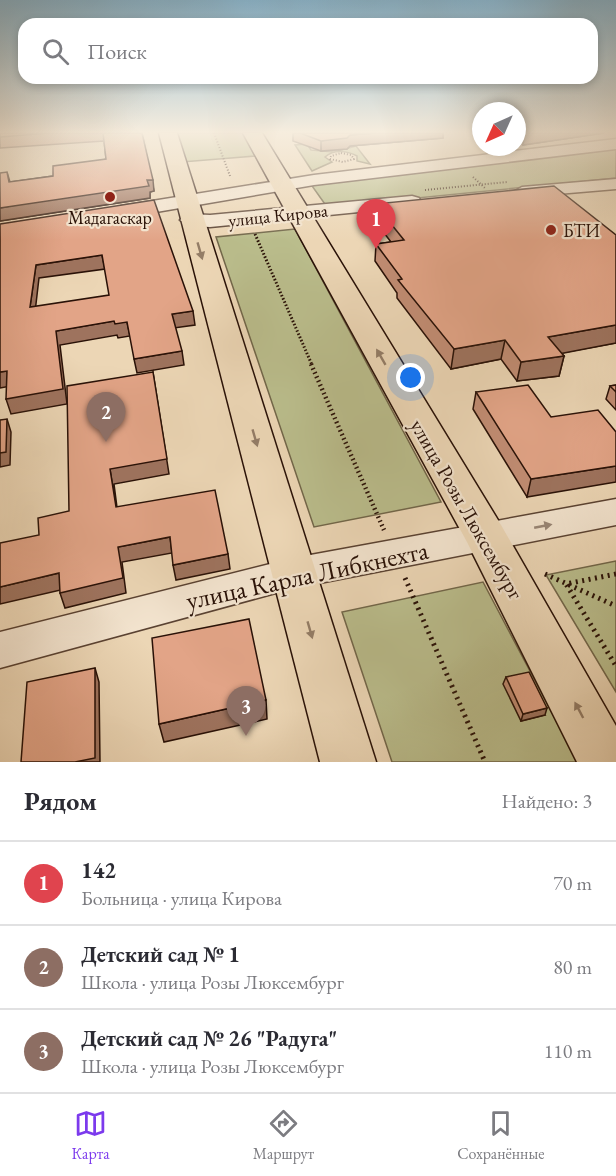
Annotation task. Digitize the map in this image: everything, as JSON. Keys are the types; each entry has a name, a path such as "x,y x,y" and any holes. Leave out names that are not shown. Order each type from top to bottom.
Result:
{"main road":[{"path":"177,169 348,762"},
{"name":"улица Розы Люксембург","path":"272,169 486,537 606,762"}],"street":[{"name":"улица Кирова","path":"188,210 210,221 248,218 289,199 421,169"},
{"path":"513,187 616,184"},
{"name":"улица Кирова","path":"106,214 188,210 236,192 289,199 426,196"},
{"name":"улица Карла Либкнехта","path":"0,650 294,573 616,512"}],"path":[{"path":"227,169 236,192"},
{"path":"426,196 513,187"},
{"path":"248,218 484,762"},
{"path":"536,568 616,606"},
{"path":"566,584 616,574"},
{"path":"566,584 616,666"}],"green space":[{"path":"433,169 616,169 616,178 327,207 310,183"},
{"path":"295,229 441,502 314,527 216,237"},
{"path":"616,561 616,692 546,575"},
{"path":"483,582 578,762 392,762 342,612"}],"building":[{"path":"53,169 150,169 153,180 147,180 149,186 0,208 0,173 7,172 9,182 53,176"},
{"path":"554,186 616,235 616,325 548,337 564,356 521,362 505,340 454,349 398,280 402,279 376,244 404,240 375,204"},
{"path":"154,200 193,311 172,314 182,351 134,359 127,322 115,324 114,321 56,331 63,389 6,399 7,371 0,372 0,224","holes":["102,255 109,295 30,307 36,265"]},
{"path":"153,372 167,459 110,469 116,507 215,490 228,554 173,565 170,537 118,547 123,578 60,593 59,573 0,587 0,543 39,535 38,518 69,511 67,386"},
{"path":"528,385 551,417 598,410 616,432 616,466 531,479 476,392"},
{"path":"7,419 6,452 0,453 0,420"},
{"path":"249,619 266,700 159,724 152,638"},
{"path":"95,668 95,758 75,762 21,762 27,682"},
{"path":"529,672 547,708 523,714 506,677"}],"place":[{"name":"Мадагаскар","path":"110,197"},
{"name":"БТИ","path":"551,230"},
{"name":"142","path":"376,249"},
{"name":"Детский сад № 1","path":"106,442"},
{"name":"Детский сад № 26 \"Радуга\"","path":"246,736"}]}
